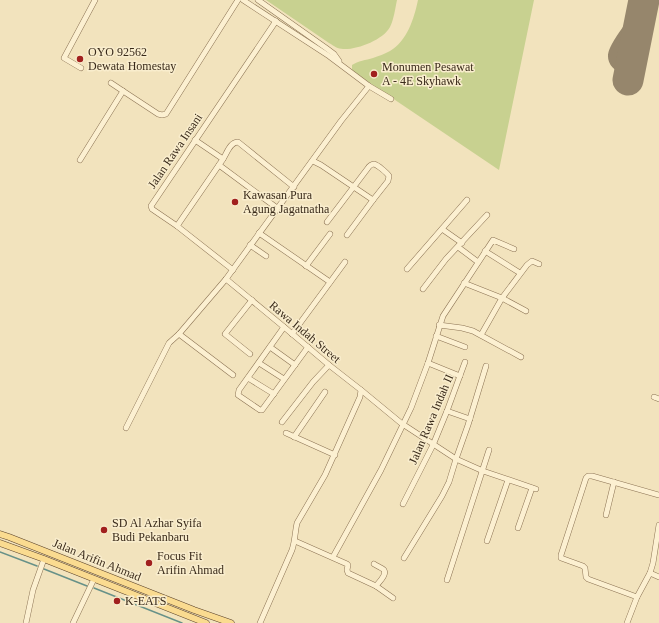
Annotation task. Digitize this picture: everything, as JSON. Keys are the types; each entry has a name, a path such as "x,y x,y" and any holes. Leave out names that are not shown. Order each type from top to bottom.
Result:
{"main road":[{"name":"Jalan Arifin Ahmad","path":"0,534 231,623"},
{"name":"Jalan Arifin Ahmad","path":"0,543 206,623"},
{"path":"160,605 163,597"}],"street":[{"path":"81,68 64,58 95,0"},
{"path":"110,83 158,114 166,114 238,0"},
{"path":"243,0 329,56 369,86 391,99"},
{"path":"258,0 334,54 344,68"},
{"name":"Jalan Rawa Insani","path":"233,270 177,226 152,209 151,204 276,21"},
{"path":"126,428 169,343 179,334 226,279 277,208 369,86"},
{"path":"80,160 122,91"},
{"path":"195,140 224,159"},
{"path":"177,226 224,159 232,144 235,142 238,142 294,187"},
{"path":"312,161 321,164 373,200"},
{"path":"219,165 277,208"},
{"path":"327,222 368,168 372,165 376,165 387,173 389,178 346,235"},
{"path":"407,269 467,200"},
{"path":"423,289 446,259 487,215"},
{"path":"442,229 478,262"},
{"path":"259,233 330,282"},
{"path":"306,266 330,234"},
{"path":"333,557 381,470 411,408 428,363 443,316 493,240 514,249"},
{"path":"250,245 266,256"},
{"path":"485,251 520,273"},
{"path":"292,334 345,262"},
{"path":"481,335 502,298 520,273 530,262 539,264"},
{"name":"Rawa Indah Street","path":"226,279 329,365 403,424 456,459 483,471 534,488 518,528"},
{"path":"464,283 502,298 526,311"},
{"path":"250,354 225,334 252,300"},
{"path":"439,325 467,329 521,356"},
{"path":"284,327 239,390 238,395 260,410 263,408 308,347"},
{"path":"179,334 233,374"},
{"path":"436,336 465,347"},
{"path":"270,347 295,365"},
{"name":"Jalan Rawa Indah II","path":"403,504 434,445 465,362"},
{"path":"259,363 284,379"},
{"path":"428,363 460,376"},
{"path":"282,422 313,382 329,365"},
{"path":"404,558 446,489 486,366"},
{"path":"248,378 274,394"},
{"path":"260,623 292,550 295,541 297,523 320,485 335,454 360,397 361,390"},
{"path":"294,437 324,392"},
{"path":"447,411 470,418"},
{"path":"286,433 335,454"},
{"path":"447,580 489,450"},
{"path":"637,597 588,579 583,566 561,558 561,555 586,478 588,476 659,495"},
{"path":"487,541 508,480"},
{"path":"606,515 614,482"},
{"path":"627,623 637,597 650,573 655,554 659,525"},
{"path":"295,541 347,564 348,573 376,586 393,598"},
{"path":"26,623 33,590 44,559"},
{"path":"374,564 385,572 376,586"},
{"path":"650,573 659,576"},
{"path":"73,623 94,579"}],"green space":[{"path":"266,0 397,0 392,21 387,32 376,40 362,46 343,49 329,43"},
{"path":"418,0 534,0 499,170 352,71 352,65 388,52 396,47 409,29"}],"waterway":[{"path":"0,552 37,566"},
{"path":"44,569 87,586"},
{"path":"94,588 182,623"}],"taxiway":[{"path":"639,27 641,50 640,61 634,68 629,69 620,66 615,60 615,51 637,15 642,0"}],"runway":[{"path":"628,80 644,0"}],"place":[{"name":"OYO 92562 Dewata Homestay","path":"80,59"},
{"name":"Monumen Pesawat A - 4E Skyhawk","path":"374,74"},
{"name":"Kawasan Pura Agung Jagatnatha","path":"235,202"},
{"name":"SD Al Azhar Syifa Budi Pekanbaru","path":"104,530"},
{"name":"Focus Fit Arifin Ahmad","path":"149,563"},
{"name":"K-EATS","path":"117,601"}]}
